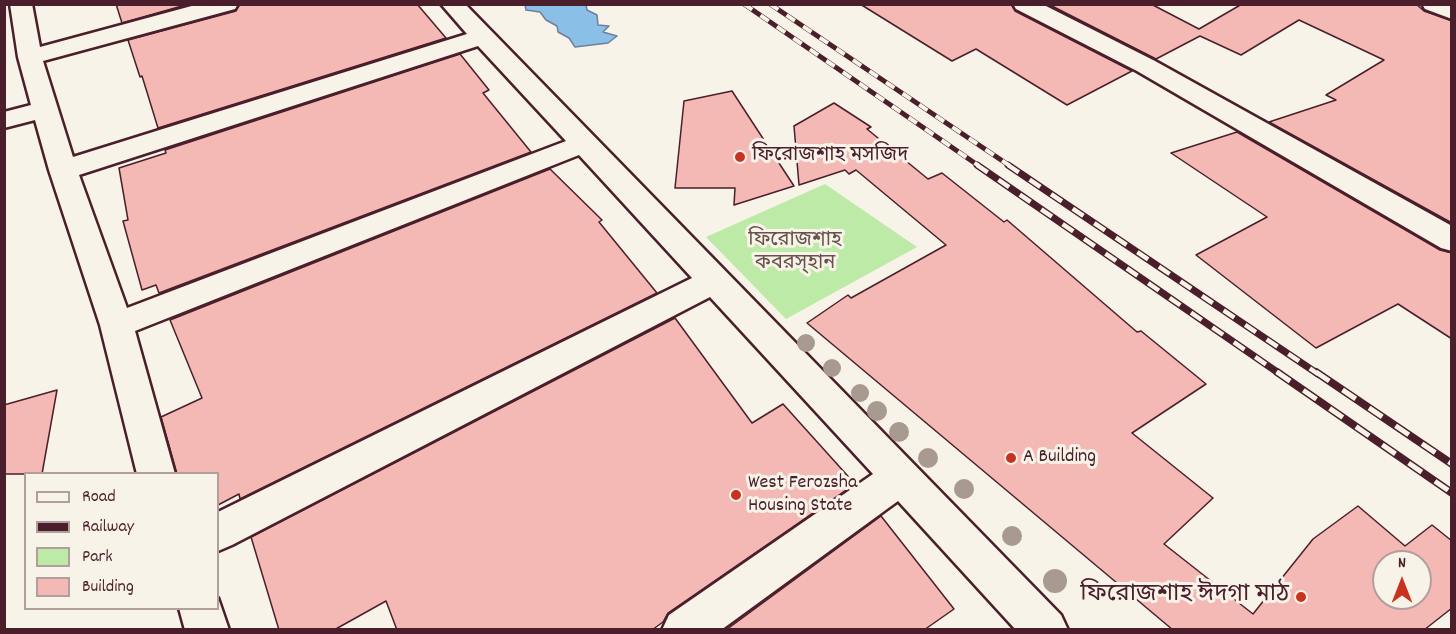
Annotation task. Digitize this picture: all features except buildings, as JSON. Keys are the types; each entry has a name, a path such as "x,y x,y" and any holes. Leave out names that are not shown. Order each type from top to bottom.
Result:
{"street":[{"path":"21,4 21,46 45,108 63,170 117,326 155,472"},
{"path":"21,46 227,4"},
{"path":"452,4 1046,630"},
{"path":"1024,4 1146,66 1452,240"},
{"path":"1433,4 1452,12"},
{"path":"63,170 484,36"},
{"path":"4,120 45,108"},
{"path":"117,326 583,144"},
{"path":"219,531 715,280"},
{"path":"684,630 902,476"},
{"path":"200,610 207,630"}],"green space":[{"name":"ফিরোজশাহ কবরস্হান","path":"825,184 917,247 786,319 706,237"}],"water":[{"path":"525,5 586,5 587,10 597,15 598,25 609,26 603,32 617,36 608,43 575,47 569,38 558,32 557,26 546,20 540,12 526,10"}],"railway":[{"path":"744,4 979,166"},
{"path":"770,4 1010,166"},
{"path":"977,165 1280,374"},
{"path":"1008,165 1318,374"},
{"path":"1277,372 1452,493"},
{"path":"1316,372 1452,464"}],"place":[{"name":"ফিরোজশাহ মসজিদ","path":"740,157"},
{"name":"A Building","path":"1011,458"},
{"name":"West Ferozsha Housing State","path":"736,495"},
{"name":"ফিরোজশাহ ঈদগা মাঠ","path":"1301,597"}]}
